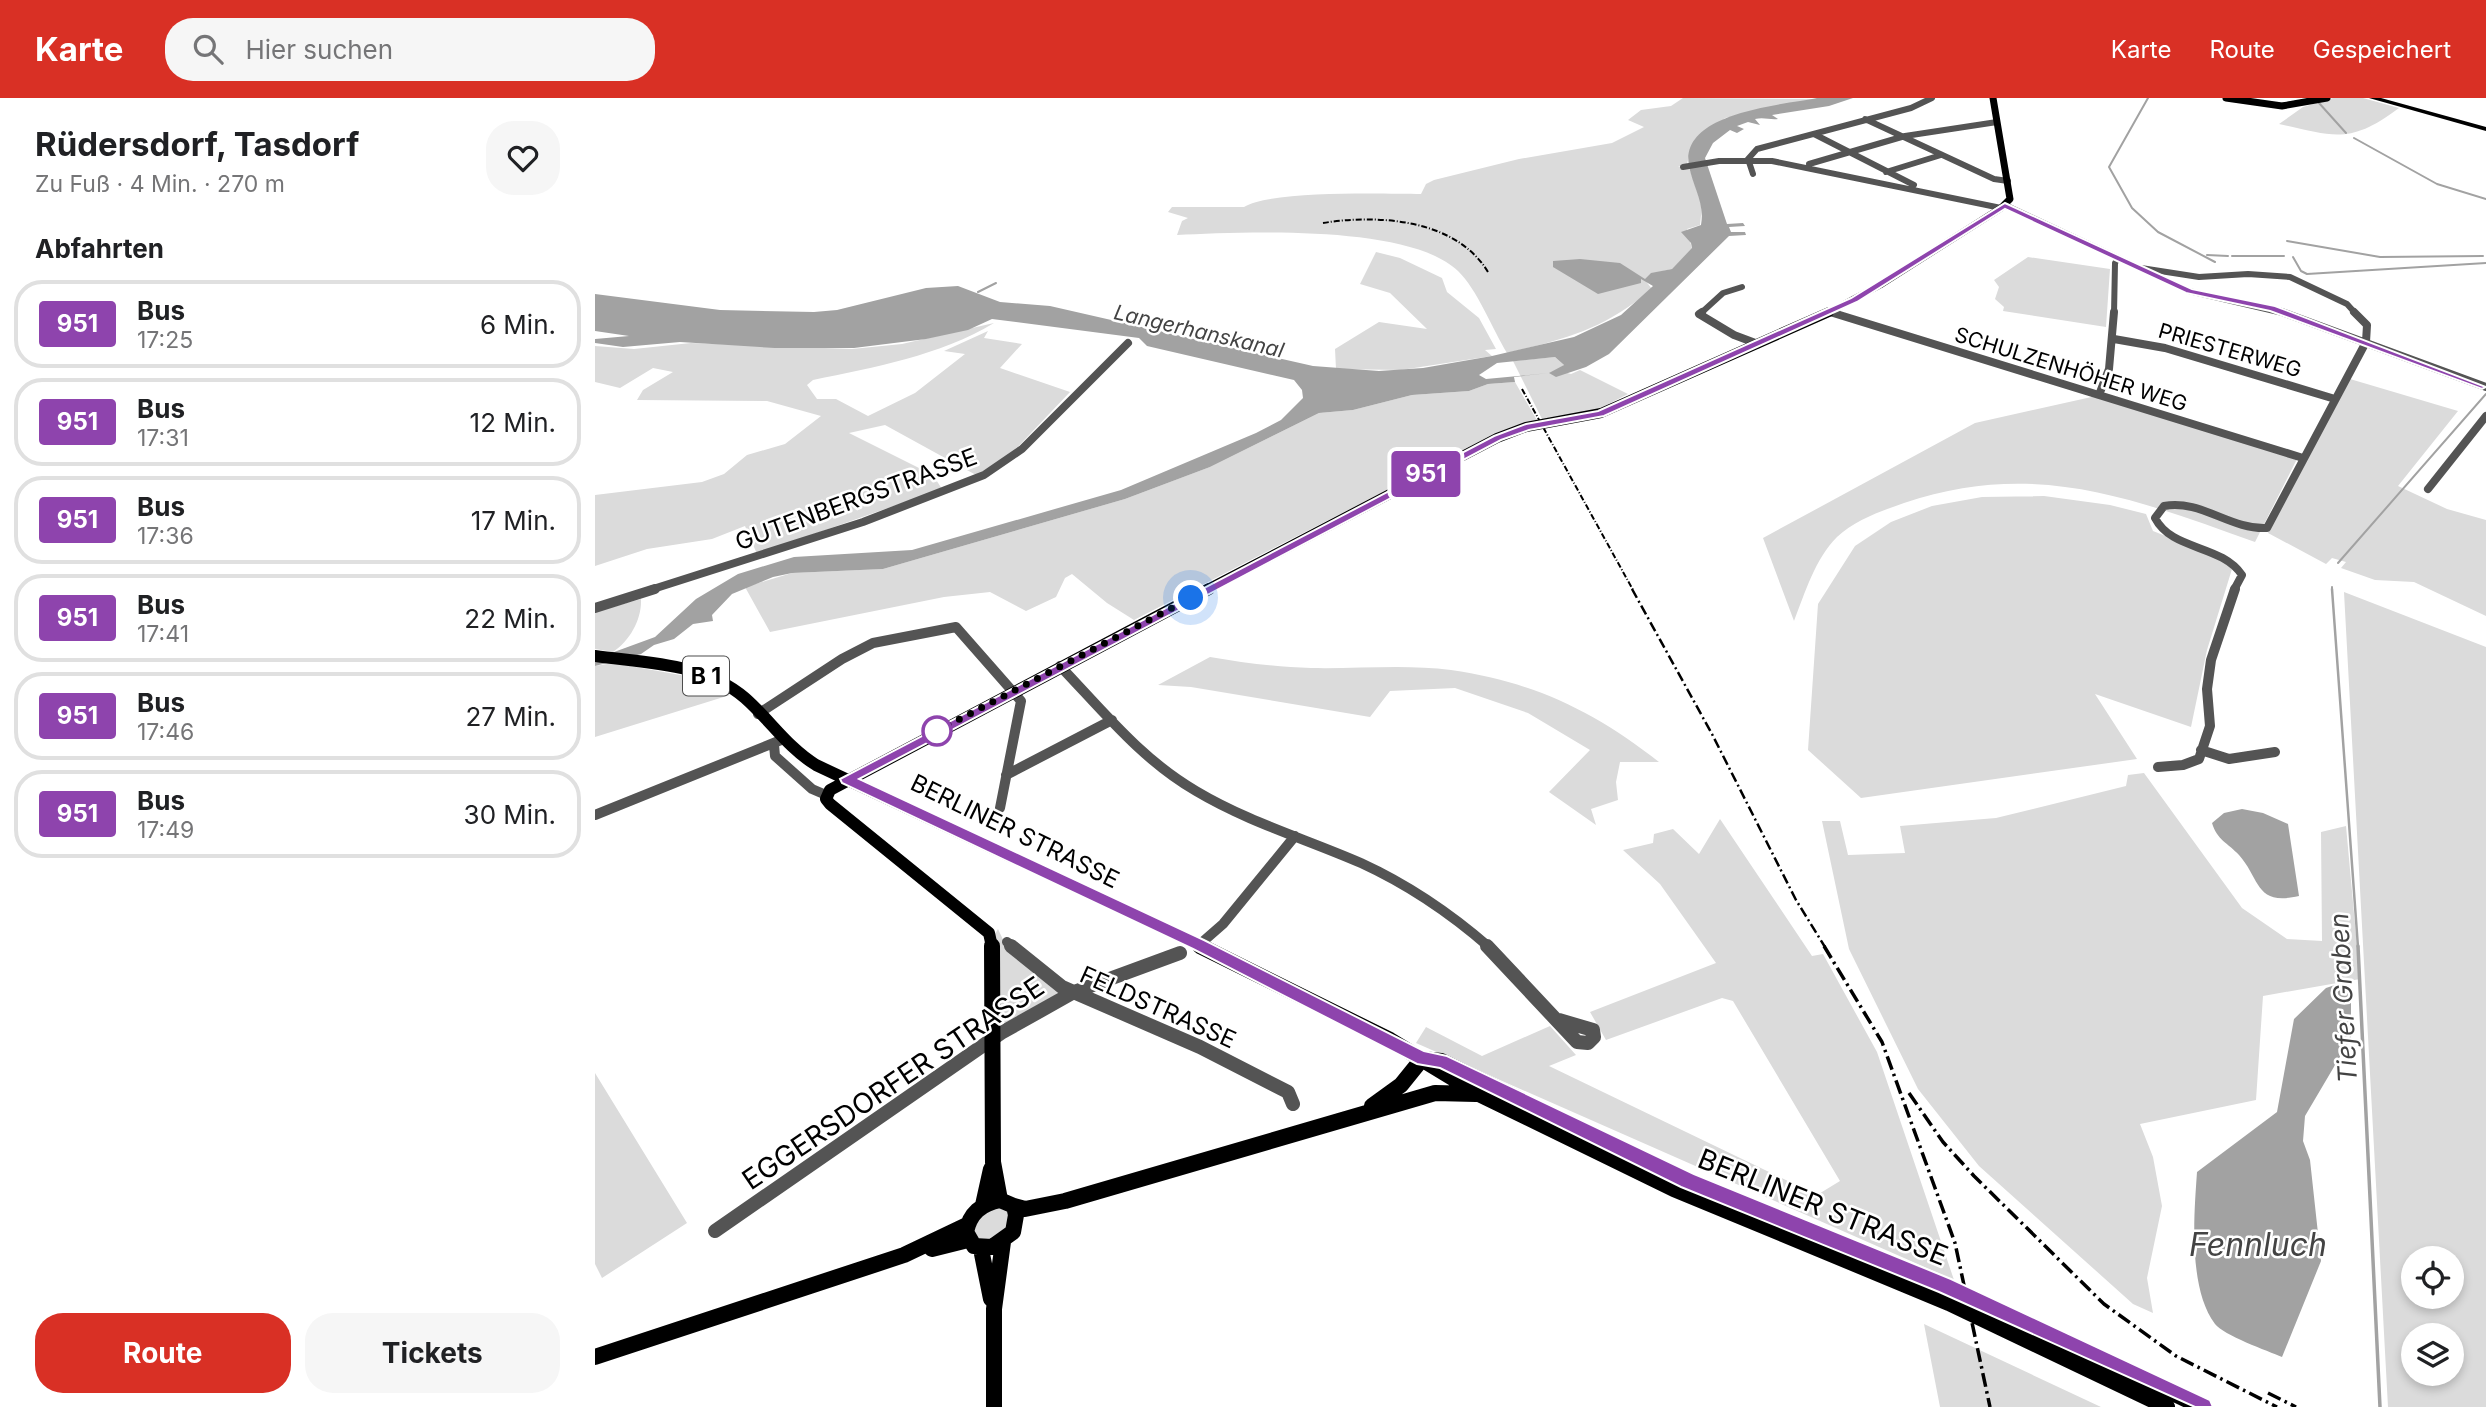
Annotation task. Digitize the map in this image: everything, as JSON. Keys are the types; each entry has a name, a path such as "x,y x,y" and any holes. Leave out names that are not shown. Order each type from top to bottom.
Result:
{"highway":[{"path":"2373,98 2486,127"},
{"path":"2384,98 2486,127"}],"main road":[{"path":"994,1309 972,1238 993,1162 993,951 989,933 831,805 826,795 847,779 1486,443 1526,427 1606,411 1830,312 1880,285 2003,207 2010,199 1993,98"},
{"path":"2226,98 2282,106 2327,98"},
{"name":"BERLINER STRASSE","path":"596,656 691,671 717,680 736,690 758,714 777,742 795,754 1203,947 1422,1059 1479,1094 1674,1189 1949,1303 1997,1317 2202,1407"},
{"path":"1359,1113 1393,1093 1422,1059"},
{"name":"BERLINER STRASSE","path":"1422,1059 1441,1061 1688,1181 1945,1285 1997,1317 2167,1407"},
{"path":"982,1205 1010,1209 1065,1201 1359,1113 1443,1091 1479,1094"},
{"path":"993,1162 1010,1209 994,1309 994,1407"},
{"path":"595,1357 904,1255 972,1238 1003,1242"}],"street":[{"path":"1748,159 1757,149 1912,108 1932,98"},
{"path":"1865,119 1994,179 2008,181"},
{"path":"1807,166 1902,137 1997,122"},
{"path":"1814,134 1916,188"},
{"path":"1867,178 1941,155"},
{"path":"1748,159 1753,174"},
{"path":"1683,167 1748,159 1807,166 2003,207 2189,291 2272,308 2486,387"},
{"path":"2099,395 2107,385 2108,361 2114,339 2115,263 2118,258"},
{"path":"2141,268 2199,277 2248,274 2290,277 2301,280 2358,313 2367,325 2366,342 2267,528 2239,526 2177,503 2164,506 2155,518 2162,531 2219,555 2235,565 2242,575 2228,603 2211,660 2207,689 2210,726 2199,759 2158,767"},
{"path":"1742,287 1723,293 1699,314 1734,335 1758,344"},
{"name":"SCHULZENHÖHER WEG","path":"1830,312 2304,458"},
{"name":"PRIESTERWEG","path":"2114,339 2165,348 2335,399"},
{"name":"GUTENBERGSTRASSE","path":"595,608 863,522 984,475 1014,457 1103,365 1128,343"},
{"path":"2428,489 2486,416"},
{"path":"758,714 864,647 883,639 953,626 1021,701 1000,807"},
{"path":"1060,666 1174,778 1222,804 1388,876 1459,920 1500,954 1559,1020"},
{"path":"1006,775 1112,720"},
{"path":"595,814 777,742 777,758 812,789 826,795"},
{"path":"2201,750 2229,759 2275,752"},
{"path":"1203,947 1295,835"},
{"name":"FELDSTRASSE","path":"1007,942 1062,987 1200,1046 1288,1091 1293,1104"},
{"name":"EGGERSDORFER STRASSE","path":"715,1231 992,1040 1074,992 1180,953"}],"shaded area":[{"path":"1683,98 1815,99 1725,118 1690,152 1687,164 1678,167 1689,167 1702,206 1700,225 1687,229 1692,249 1672,269 1651,274 1645,280 1652,289 1617,314 1584,331 1507,353 1465,279 1435,256 1403,245 1325,234 1177,235 1182,221 1188,218 1168,212 1172,207 1244,207 1258,202 1303,195 1421,194 1426,184 1434,180 1519,159 1612,143 1644,127 1628,120 1641,110 1671,106"},
{"path":"2333,98 2363,98 2399,108 2367,128 2341,134 2314,132 2279,124 2303,107"},
{"path":"1376,252 1400,258 1442,278 1447,292 1479,318 1496,349 1485,350 1492,356 1401,370 1336,369 1335,349 1379,322 1427,329 1390,293 1360,284"},
{"path":"2028,257 2110,269 2106,327 2003,311 2004,307 1995,299 1999,287 1994,280"},
{"path":"994,323 929,352 813,380 807,385 817,399 836,399 868,416 915,393 965,354 944,351 988,331 984,338 1022,344 1000,368 1070,392 1010,455 976,475 885,425 849,433 933,475 942,489 757,554 745,526 712,539 647,549 595,566 595,495 702,482 724,474 747,455 785,444 821,416 767,401 637,400 643,390 673,372 653,368 620,388 595,382 595,346 634,349 691,343 852,349 902,344"},
{"path":"1555,357 1564,365 1557,370 1571,374 1580,370 1628,394 1597,410 1543,421 1513,361"},
{"path":"2350,379 2458,411 2398,486 2447,509 2486,520 2486,616 2414,582 2375,580 2341,568 2346,562 2332,558 2326,564 2268,533"},
{"path":"1515,382 1538,422 1494,435 1134,620 1107,603 1072,574 1065,578 1056,597 1026,611 990,592 944,597 770,632 745,587 792,573 883,569 1125,499 1210,467 1319,413 1353,410 1412,395 1469,391 1488,384"},
{"path":"2096,396 2297,459 2255,542 2167,511 2082,490 2040,484 1996,484 1951,490 1886,509 1844,531 1823,555 1794,621 1763,538 1975,423"},
{"path":"2044,496 2110,505 2146,514 2153,531 2218,557 2232,569 2207,650 2191,727 2095,694 2137,759 1861,798 1808,750 1818,604 1855,546 1891,522 1932,506 1982,497"},
{"path":"2344,592 2486,647 2486,1407 2388,1407"},
{"path":"641,599 637,622 625,642 613,652 595,649 595,612"},
{"path":"1210,657 1286,667 1416,667 1481,675 1562,701 1611,728 1659,762 1620,762 1616,782 1618,800 1591,809 1596,825 1549,792 1590,750 1528,713 1455,688 1390,691 1370,717 1191,687 1158,685"},
{"path":"613,663 686,676 730,695 595,737 595,666"},
{"path":"2144,773 2242,908 2287,939 2322,941 2321,832 2346,826 2360,979 2263,996 2256,1100 2140,1124 2153,1157 2162,1206 2147,1278 2153,1313 2133,1304 1979,1166 1918,1089 1849,949 1822,821 1840,821 1848,855 1905,853 1900,826 1996,818 2126,786 2128,775"},
{"path":"1720,819 1812,956 1823,954 1877,1052 1954,1280 1416,1043 1426,1027 1482,1056 1550,1026 1576,1055 1549,1066 1817,1195 1840,1181 1733,1001 1722,998 1606,1040 1590,1012 1716,963 1660,884 1623,850 1653,843 1654,834 1673,829 1699,854"},
{"path":"998,929 1006,946 1059,993 1001,1025 998,1023 995,934"},
{"path":"595,1073 687,1223 602,1278 595,1264"},
{"path":"999,1206 1010,1211 1011,1227 986,1245 973,1234 980,1215"},
{"path":"1924,1324 2101,1407 1940,1407"}],"water":[{"path":"1817,98 1853,98 1829,106 1772,115 1778,119 1755,119 1760,125 1748,122 1737,126 1744,129 1737,133 1730,130 1713,143 1705,158 1727,224 1743,223 1745,226 1729,227 1731,232 1745,232 1746,235 1729,236 1609,354 1586,367 1556,377 1549,373 1514,377 1515,382 1488,384 1469,391 1412,395 1353,410 1319,413 1210,467 1125,499 883,569 792,573 773,577 732,594 712,615 713,621 693,624 674,639 654,645 641,654 595,666 595,659 655,637 696,599 738,574 794,557 912,550 1121,490 1256,433 1281,420 1303,398 1302,390 1294,380 1147,346 1139,338 992,319 968,330 926,339 854,348 775,348 680,342 623,347 595,343 595,339 629,336 595,331 595,294 720,310 814,312 837,310 926,288 958,286 1000,302 1050,306 1313,366 1379,371 1423,368 1492,356 1574,337 1621,315 1653,286 1641,279 1641,283 1598,294 1553,267 1553,261 1580,259 1620,263 1645,279 1651,273 1672,269 1692,248 1681,232 1701,225 1700,202 1689,166 1690,148 1700,134 1737,114","holes":["1555,357 1564,365 1549,373 1486,379 1479,375 1497,363"]},
{"path":"2242,809 2263,813 2288,824 2299,896 2285,898 2266,894 2239,855 2217,833 2212,823 2224,813"},
{"name":"Fennluch","path":"2338,984 2351,991 2351,1038 2305,1116 2303,1141 2310,1160 2321,1261 2282,1357 2236,1338 2220,1328 2206,1309 2200,1291 2195,1251 2197,1172 2277,1112 2294,1019 2326,988"}],"waterway":[{"path":"2148,98 2109,167 2132,208 2158,232 2215,262"},
{"name":"Tiefer Graben","path":"2319,103 2346,133"},
{"name":"Tiefer Graben","path":"2354,138 2437,184 2486,199"},
{"path":"2287,241 2380,257 2483,256"},
{"path":"2207,255 2228,256"},
{"path":"2232,256 2284,256"},
{"path":"2293,257 2301,271 2307,274 2486,263"},
{"path":"978,292 996,283"},
{"name":"Tiefer Graben","path":"2338,563 2486,394"},
{"name":"Tiefer Graben","path":"2332,589 2358,947"},
{"name":"Tiefer Graben","path":"2358,946 2380,1407"}],"tram line":[{"path":"2232,98 2281,104 2319,98"}],"railway":[{"path":"1323,223 1367,219 1414,224 1456,241 1474,254 1488,272"},
{"path":"1522,389 1633,590"},
{"path":"1632,589 1712,734 1796,900 1825,947"},
{"path":"1824,946 1882,1042 1955,1243 1990,1407"},
{"path":"1909,1093 1943,1142 1974,1176 2104,1304 2176,1356 2277,1407"},
{"path":"2268,1393 2296,1407"}],"bus line":[{"name":"951","path":"2202,1407 1945,1285 1688,1181 1441,1061 1422,1059 1199,945 847,779 1497,438 1526,427 1586,418 1601,413 1854,300 2005,205 2189,291 2272,308 2486,387"}],"route":[{"path":"937,731 1191,598"}],"water label":[{"name":"Langerhanskanal","path":"1199,331"}]}
